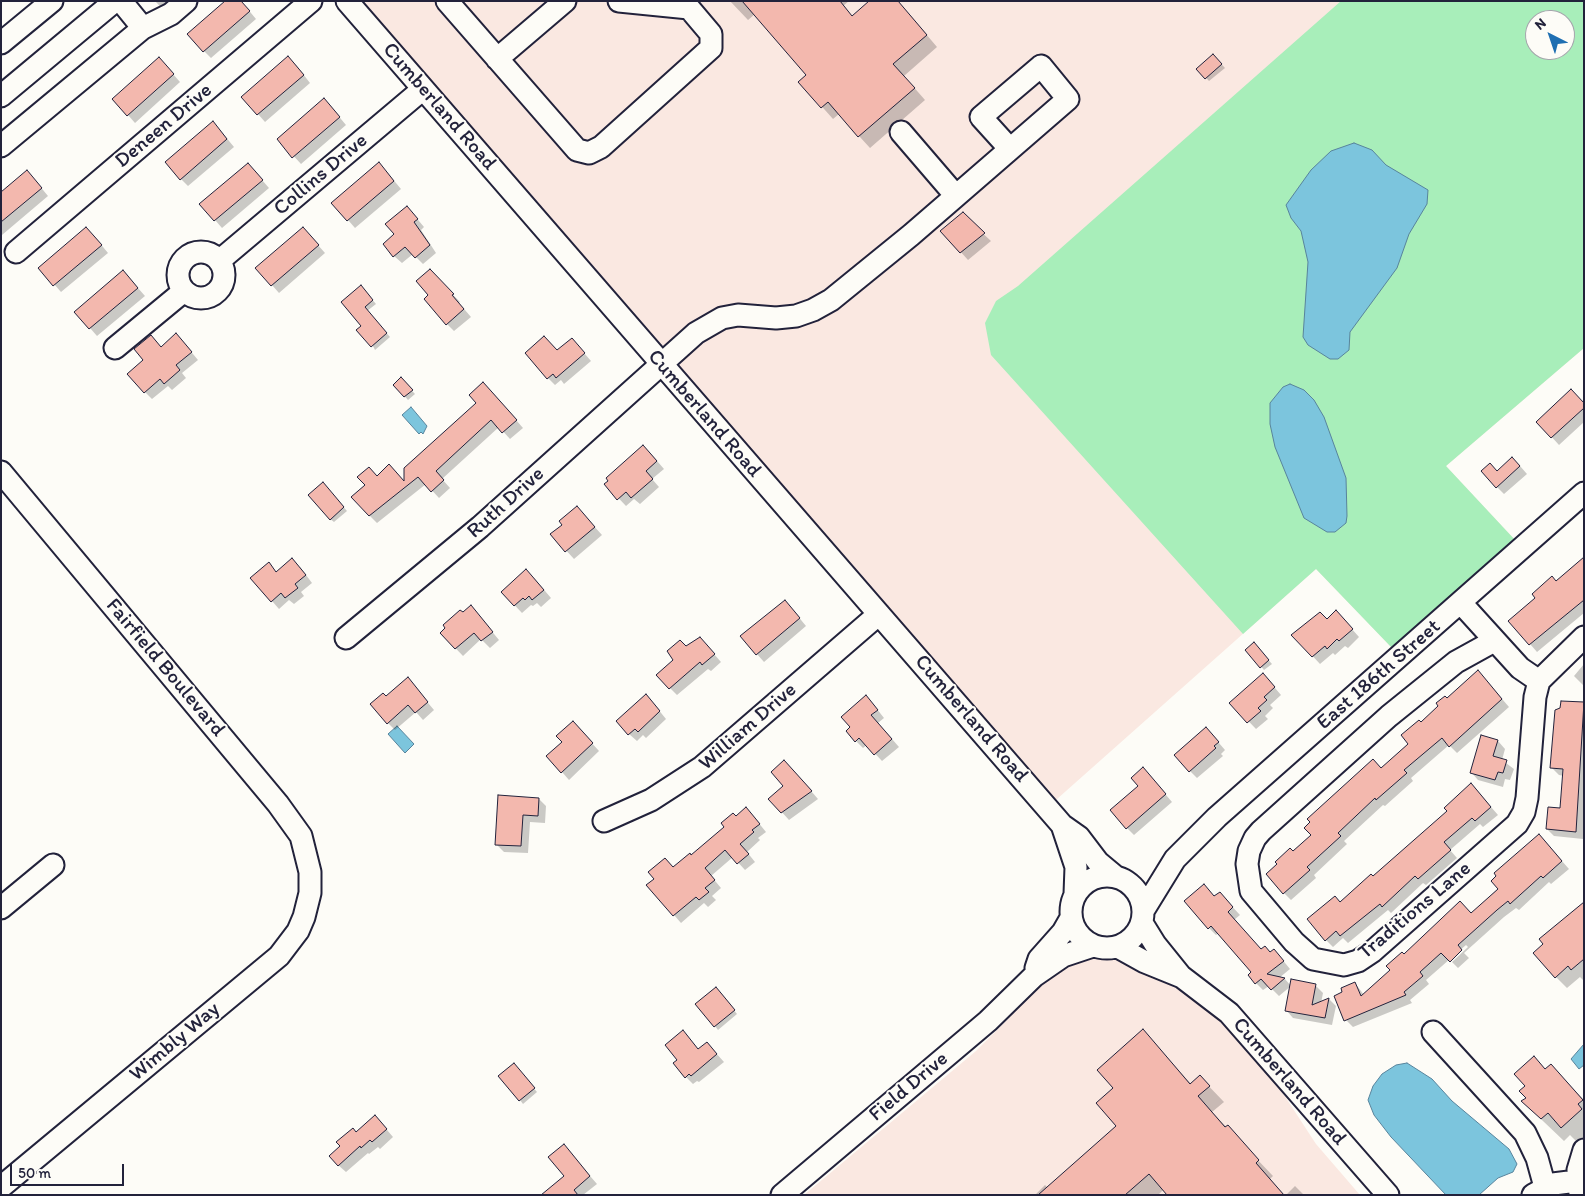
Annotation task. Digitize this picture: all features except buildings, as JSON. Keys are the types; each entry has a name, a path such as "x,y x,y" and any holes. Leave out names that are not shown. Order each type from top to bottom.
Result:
{"street":[{"path":"1,43 52,1"},
{"path":"1,96 115,1"},
{"path":"121,1 144,28"},
{"path":"1,146 144,28 171,14 186,1"},
{"name":"Deneen Drive","path":"16,252 311,1"},
{"name":"Cumberland Road","path":"347,1 1062,825 1079,837 1098,862 1121,879"},
{"path":"446,1 577,150 589,153 601,147 711,48 711,34 689,8 619,1"},
{"path":"497,59 565,1"},
{"name":"Collins Drive","path":"219,261 423,88"},
{"path":"901,132 956,196"},
{"name":"Ruth Drive","path":"346,638 480,527 696,332 722,318 738,315 776,318 796,316 831,300 1010,150"},
{"path":"207,253 219,261 224,274 221,288 216,293 203,298 196,298 184,291 178,278 179,270 186,258 192,254 207,253"},
{"path":"115,348 184,291"},
{"name":"Fairfield Boulevard","path":"1,472 278,804 300,836 310,872"},
{"name":"East 186th Street","path":"1142,917 1176,859 1217,818 1584,493"},
{"path":"1461,603 1520,668 1539,680 1584,637"},
{"name":"William Drive","path":"604,821 651,800 702,767 879,614"},
{"name":"Traditions Lane","path":"1494,640 1456,662 1389,716 1255,838 1249,851 1247,864 1251,891 1302,950 1313,959 1325,963 1344,965 1358,961 1373,951 1517,824 1524,812 1527,798 1535,697 1539,680"},
{"name":"Cumberland Road","path":"1062,825 1076,866 1075,894"},
{"name":"East 186th Street","path":"1121,879 1149,873 1176,859"},
{"path":"1,908 53,864"},
{"name":"Wimbly Way","path":"1,1187 279,956 298,931 304,917 310,893 310,872"},
{"path":"1034,976 1074,950 1093,946 1105,948 1118,947 1128,942 1136,933 1142,917 1138,894 1121,879 1104,876 1093,878 1082,885 1075,894 1070,906 1075,930 1083,940 1093,946"},
{"name":"Cumberland Road","path":"1142,917 1155,944 1182,977 1229,1013 1388,1195"},
{"path":"1034,976 1039,959 1063,932 1071,918"},
{"name":"Cumberland Road","path":"1118,947 1145,962 1182,977"},
{"name":"Field Drive","path":"782,1195 991,1018 1034,976"},
{"path":"1434,1032 1525,1132 1537,1158 1539,1191 1579,1188 1580,1160 1584,1150"}],"shaded area":[{"path":"347,1 1584,1 1584,348 1446,466 1516,541 1392,648 1316,569 1048,807"},
{"path":"1090,954 1131,960 1183,990 1216,1013 1271,1075 1316,1144 1360,1195 804,1195 976,1051 1011,1016 1015,1009 1057,964"}],"green space":[{"path":"1341,1 1584,1 1584,348 1446,466 1516,541 1392,648 1316,569 1243,634 991,355 985,323 996,301 1018,286"}],"water":[{"path":"1354,143 1372,150 1386,165 1428,190 1427,204 1409,234 1397,268 1350,332 1349,350 1338,359 1330,359 1308,345 1303,337 1308,262 1301,231 1291,218 1286,205 1311,170 1331,151"},
{"path":"1290,384 1304,390 1314,400 1324,417 1346,478 1346,523 1335,532 1327,532 1304,518 1275,447 1270,424 1270,403 1283,387"},
{"path":"411,407 427,426 423,434 421,432 419,434 402,415"},
{"path":"397,726 414,744 405,753 388,734"},
{"path":"1584,1044 1584,1065 1579,1069 1571,1059"},
{"path":"1407,1063 1432,1079 1452,1101 1509,1149 1517,1164 1513,1172 1498,1178 1479,1195 1446,1195 1391,1137 1374,1115 1368,1100 1373,1086 1382,1074 1396,1065"}]}
